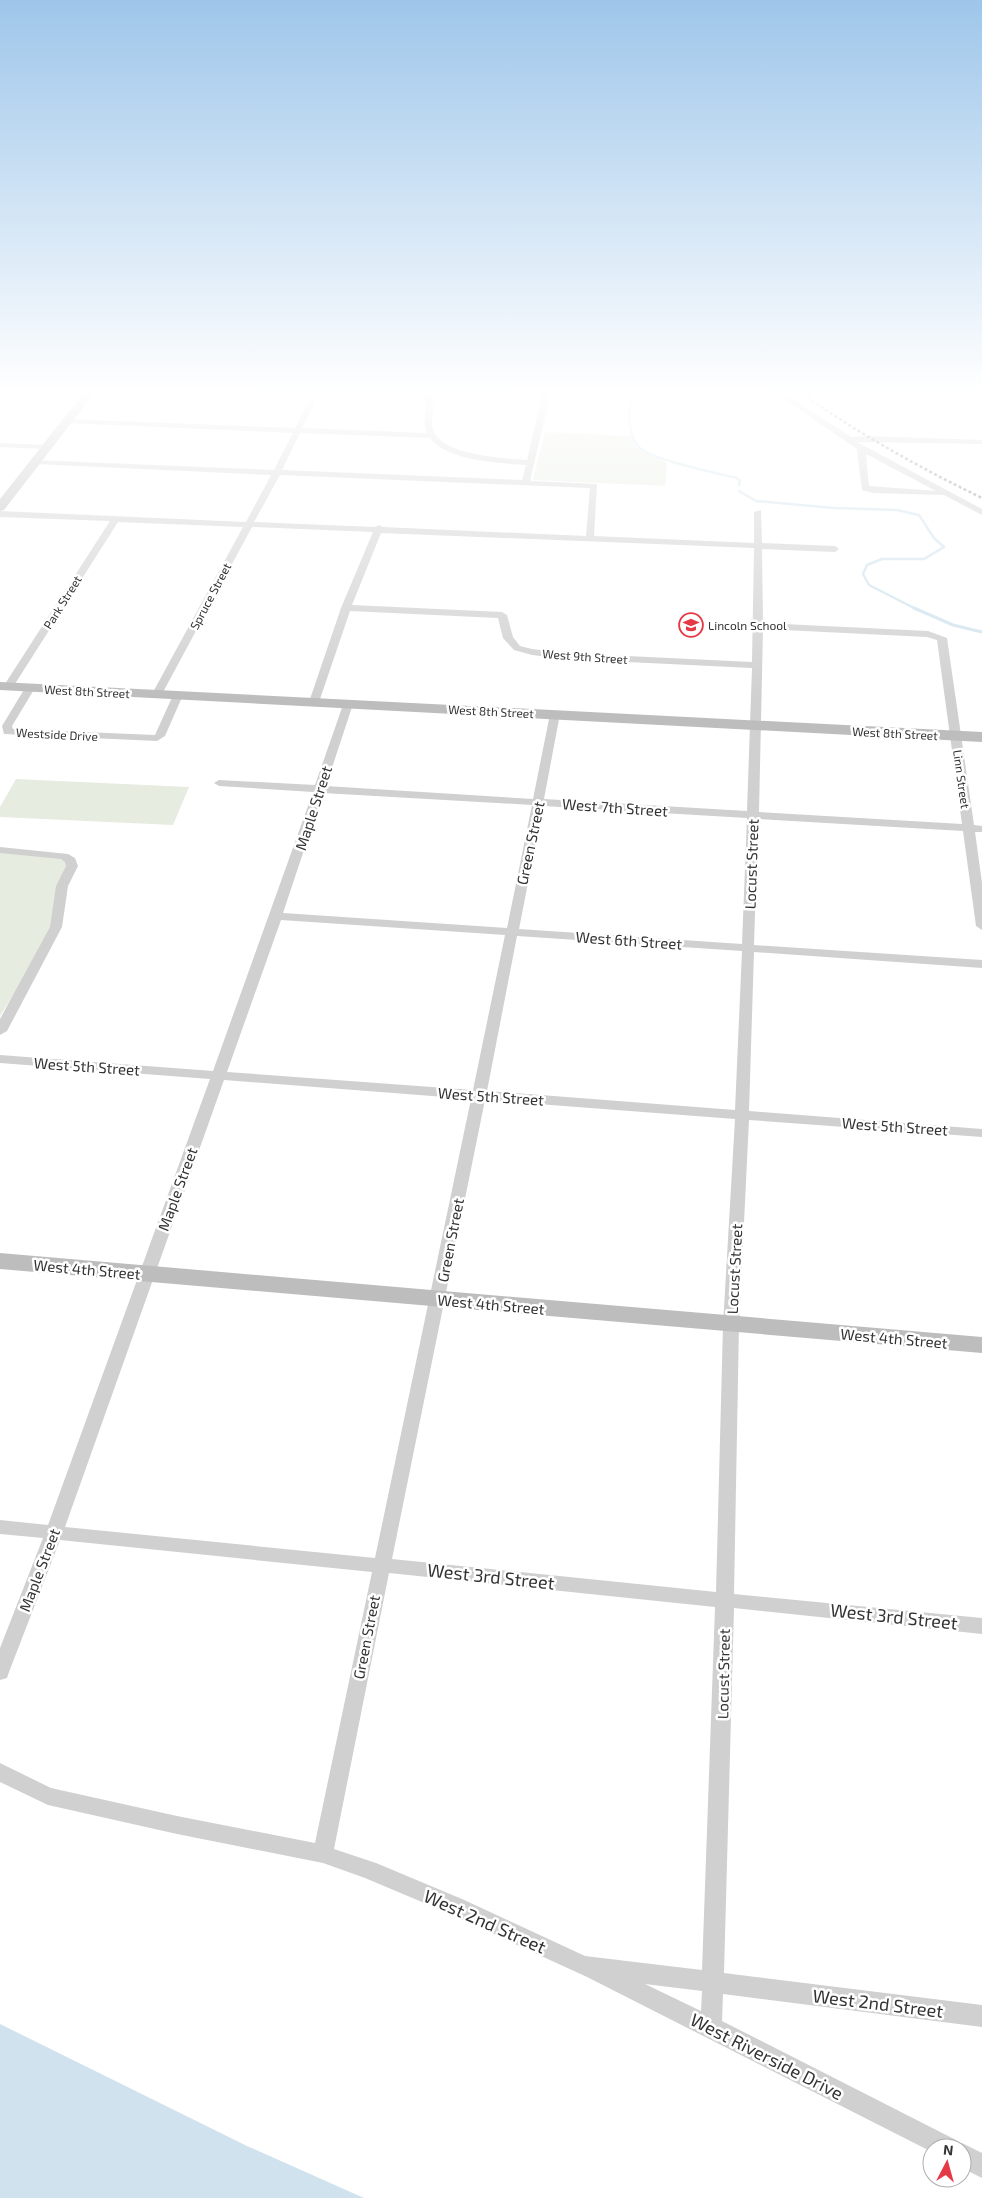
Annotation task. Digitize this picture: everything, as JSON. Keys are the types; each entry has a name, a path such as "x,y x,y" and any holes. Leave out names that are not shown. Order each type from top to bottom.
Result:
{"street":[{"path":"0,507 10,494"},
{"name":"Spruce Street","path":"157,694 265,494"},
{"path":"590,538 593,494"},
{"path":"937,494 945,494 982,512"},
{"name":"Locust Street","path":"711,2027 714,1983 725,1599 731,1325 742,1114 753,816 758,626 758,512"},
{"path":"0,514 379,528 835,549"},
{"name":"Park Street","path":"4,686 116,518"},
{"path":"314,702 346,608 379,528"},
{"name":"West 9th Street","path":"346,608 502,614 508,638 517,648 532,652 565,656 756,666"},
{"name":"Linn Street","path":"758,626 938,635 942,638 982,926"},
{"name":"West 8th Street","path":"4,686 982,737"},
{"name":"Westside Drive","path":"30,688 7,726 8,732 157,738 160,736 178,695"},
{"name":"Maple Street","path":"0,1672 54,1532 276,916 348,704"},
{"name":"Green Street","path":"323,1854 380,1565 438,1300 511,932 539,802 555,714"},
{"name":"West 7th Street","path":"219,783 982,829"},
{"path":"0,850 64,856 71,860 72,866 62,886 56,927 0,1031"},
{"name":"West 6th Street","path":"276,916 982,964"},
{"name":"West 5th Street","path":"0,1059 982,1133"},
{"name":"West 4th Street","path":"0,1261 438,1300 982,1345"},
{"name":"West 3rd Street","path":"0,1527 982,1626"},
{"name":"West 2nd Street","path":"0,1772 48,1796 178,1826 323,1854 369,1870 454,1906 584,1966 982,2016"},
{"name":"West Riverside Drive","path":"584,1966 711,2027 928,2138"}],"shaded area":[{"path":"16,779 189,787 173,825 0,817 0,807"},
{"path":"0,850 64,856 72,866 56,927 0,1016"}],"water":[{"path":"0,2024 247,2146 364,2198 0,2198"}],"waterway":[{"path":"743,494 756,501 834,508 897,510 919,515 934,538 944,547 924,559 882,559 867,565 863,574 869,585 914,608"},
{"path":"914,608 953,625 982,632"}],"railway":[{"path":"973,494 982,498"}],"place":[{"name":"Lincoln School","path":"691,625"}]}
